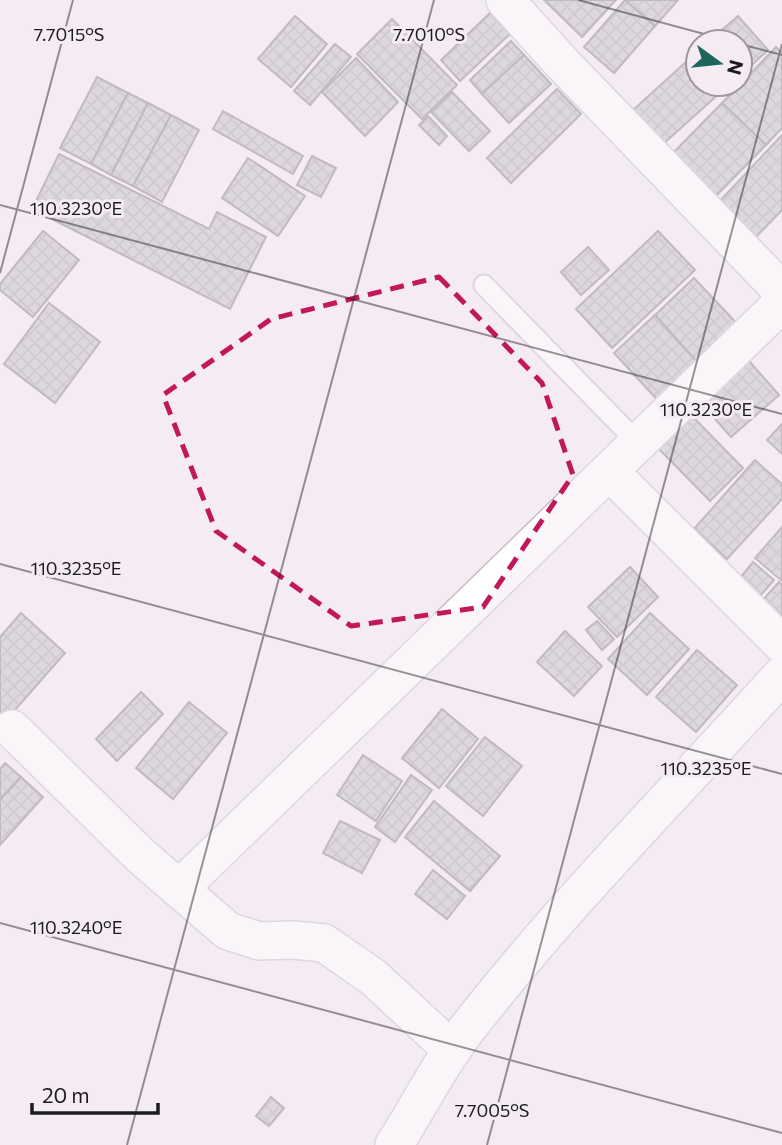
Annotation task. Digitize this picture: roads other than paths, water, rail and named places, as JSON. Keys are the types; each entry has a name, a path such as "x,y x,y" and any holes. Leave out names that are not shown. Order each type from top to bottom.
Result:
{"street":[{"path":"505,0 562,63 782,291"},
{"path":"179,890 782,303"},
{"path":"610,472 782,644"},
{"path":"394,1145 452,1049 473,1021 532,950 782,675"},
{"path":"12,729 141,856 228,931 258,941 324,943 373,977 452,1049"}],"lane":[{"path":"484,285 639,444"}]}
